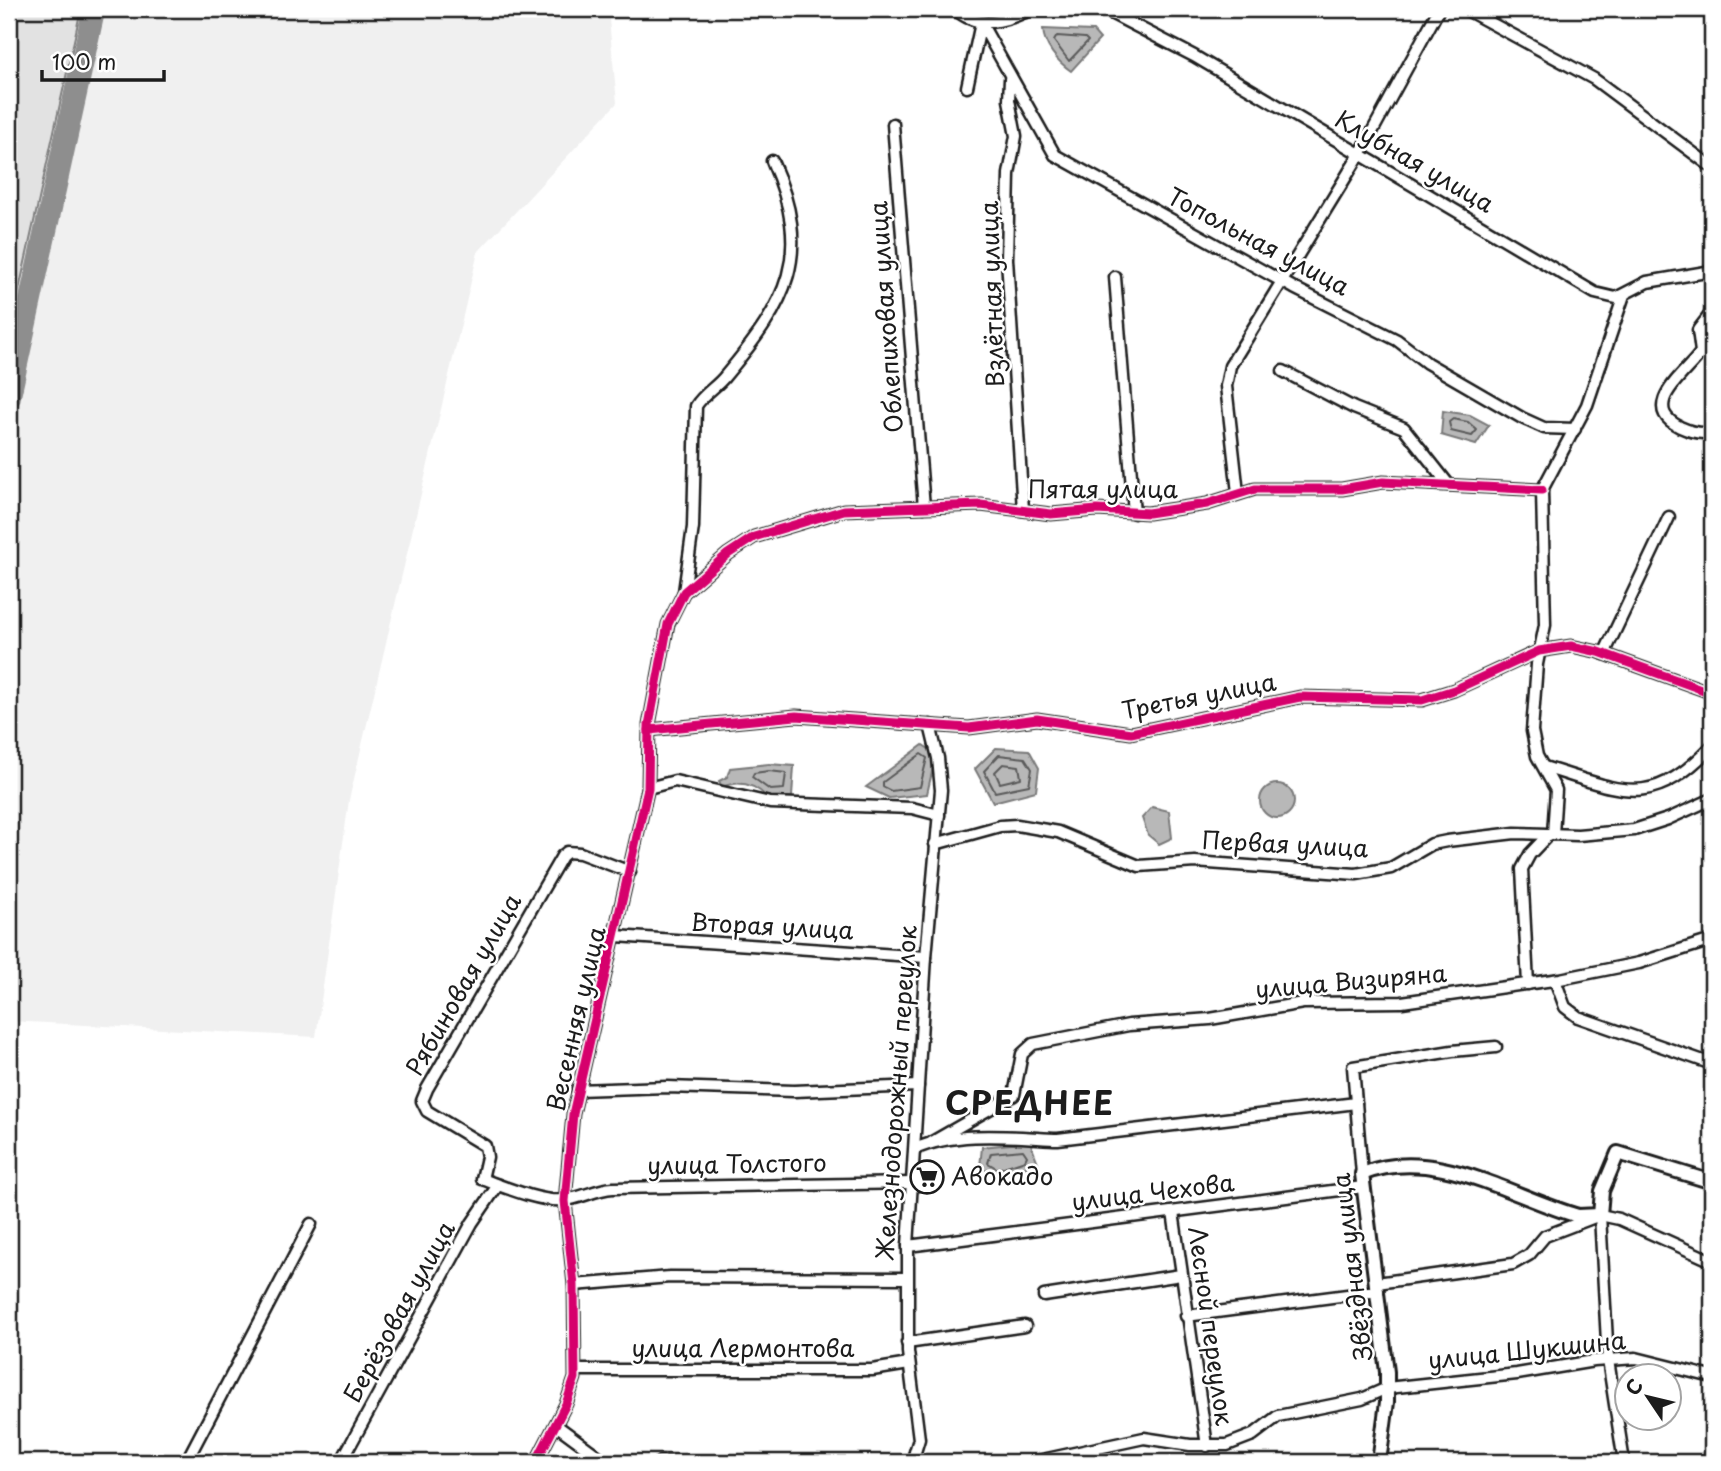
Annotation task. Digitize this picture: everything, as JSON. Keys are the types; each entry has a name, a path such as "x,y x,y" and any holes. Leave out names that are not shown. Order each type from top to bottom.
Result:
{"street":[{"path":"956,9 972,21 981,23 1008,18 1031,9"},
{"name":"Клубная улица","path":"1103,9 1194,56 1586,289 1607,297 1624,295"},
{"path":"1238,493 1227,376 1236,354 1360,154 1440,9"},
{"path":"1465,9 1594,79 1712,167"},
{"path":"967,87 981,23"},
{"name":"Топольная улица","path":"981,23 1055,155 1282,281 1397,340 1427,363 1522,418 1544,428 1575,429"},
{"name":"Взлётная улица","path":"1010,78 1009,100 1016,136 1009,174 1007,259 1023,510"},
{"name":"Облепиховая улица","path":"893,124 924,507"},
{"path":"649,730 668,624 684,592 694,527 696,406 724,378 774,312 793,261 784,187 772,161"},
{"path":"1528,984 1522,869 1530,854 1551,834 1556,790 1533,744 1532,731 1539,651 1545,625 1542,490 1587,405 1624,295 1647,282 1712,271"},
{"path":"1115,276 1134,513"},
{"path":"1712,312 1698,330 1701,352 1666,394 1665,412 1677,425 1698,433 1712,432"},
{"path":"1283,371 1346,404 1404,428 1449,485"},
{"name":"Пятая улица","path":"684,592 728,554 768,532 844,510 981,505 1051,514 1097,510 1134,513 1190,508 1238,493 1269,487 1342,489 1382,482 1542,490"},
{"path":"1604,654 1669,517"},
{"name":"Третья улица","path":"649,730 796,716 984,727 1037,719 1130,733 1300,697 1422,700 1454,690 1539,651 1571,646 1604,654 1712,694"},
{"name":"Железнодорожный переулок","path":"912,1462 919,1439 907,1343 906,1278 926,957 941,774 930,725"},
{"name":"Весенняя улица","path":"536,1462 571,1391 576,1370 574,1285 565,1200 577,1090 616,936 648,788 649,730"},
{"path":"1544,767 1624,790 1646,791 1691,765 1712,746"},
{"path":"648,788 675,781 770,803 912,808 939,815"},
{"name":"Первая улица","path":"935,844 1000,826 1017,825 1058,832 1139,866 1195,862 1356,874 1391,868 1432,844 1447,841 1490,835 1599,834 1634,830 1668,819 1712,799"},
{"name":"Рябиновая улица","path":"498,1185 481,1179 487,1157 485,1146 427,1111 422,1101 427,1089 562,856 567,852 580,852 630,872"},
{"name":"Вторая улица","path":"616,936 926,957"},
{"name":"улица Визиряна","path":"932,1142 1014,1095 1022,1054 1034,1044 1129,1026 1209,1018 1303,1003 1402,1002 1555,980 1639,963 1712,940"},
{"path":"1555,980 1565,1007 1578,1017 1712,1064"},
{"name":"Звёздная улица","path":"1379,1462 1387,1388 1378,1287 1362,1180 1353,1067 1452,1051 1496,1047"},
{"path":"577,1090 667,1087 794,1091 918,1086"},
{"path":"915,1149 932,1142 1014,1135 1058,1139 1356,1103"},
{"path":"1624,1462 1608,1360 1600,1214 1602,1191 1618,1153 1712,1182"},
{"path":"1362,1180 1391,1165 1418,1164 1474,1179 1578,1216 1600,1214 1619,1219 1712,1261"},
{"name":"улица Чехова","path":"908,1246 1172,1212 1362,1180"},
{"name":"улица Толстого","path":"565,1200 587,1192 613,1188 912,1183"},
{"path":"498,1185 565,1200"},
{"name":"Берёзовая улица","path":"341,1462 472,1223 498,1185"},
{"name":"Лесной переулок","path":"1172,1212 1207,1446"},
{"path":"1186,1316 1513,1264 1529,1255 1545,1236 1600,1214"},
{"path":"186,1462 311,1224"},
{"path":"1044,1296 1181,1275"},
{"path":"574,1285 670,1277 906,1278"},
{"path":"907,1343 1025,1326"},
{"name":"улица Шукшина","path":"1033,1462 1144,1438 1207,1446 1241,1442 1270,1421 1289,1412 1362,1399 1387,1388 1608,1360 1636,1358 1712,1377"},
{"name":"улица Лермонтова","path":"576,1370 884,1370 909,1364"},
{"path":"556,1425 606,1462"},
{"path":"660,1462 682,1462"}],"shaded area":[{"path":"9,9 608,9 617,103 478,252 349,800 316,1037 9,1021"},
{"path":"9,9 81,9 9,335"}],"water":[{"path":"1043,29 1093,31 1100,39 1071,71 1052,53"},
{"path":"1443,411 1470,415 1489,425 1476,445 1441,435"},
{"path":"923,745 936,754 927,794 889,798 866,787"},
{"path":"996,748 1029,750 1039,768 1036,791 993,802 975,769"},
{"path":"769,764 794,766 792,797 767,797 752,786 734,784 722,787 719,781 727,777 730,768"},
{"path":"1277,784 1289,789 1294,801 1289,813 1277,818 1265,813 1260,801 1265,789"},
{"path":"1152,807 1169,811 1172,838 1159,844 1148,835 1142,818"},
{"path":"1030,1142 1038,1163 997,1177 980,1167 982,1147"}],"taxiway":[{"path":"9,398 94,9"}],"cycle path":[{"path":"536,1462 566,1404 575,1378 574,1285 565,1201 573,1114 648,788 649,725 668,624 684,592 728,554 754,537 844,510 981,505 1051,514 1097,510 1148,513 1207,504 1255,489 1342,489 1383,482 1542,490"},
{"path":"649,730 796,716 969,728 1037,719 1131,733 1300,697 1422,700 1454,690 1539,651 1571,646 1599,652 1712,693"}],"place":[{"name":"Авокадо","path":"927,1177"}],"district":[{"name":"СРЕДНЕЕ","path":"1030,1104"}]}
